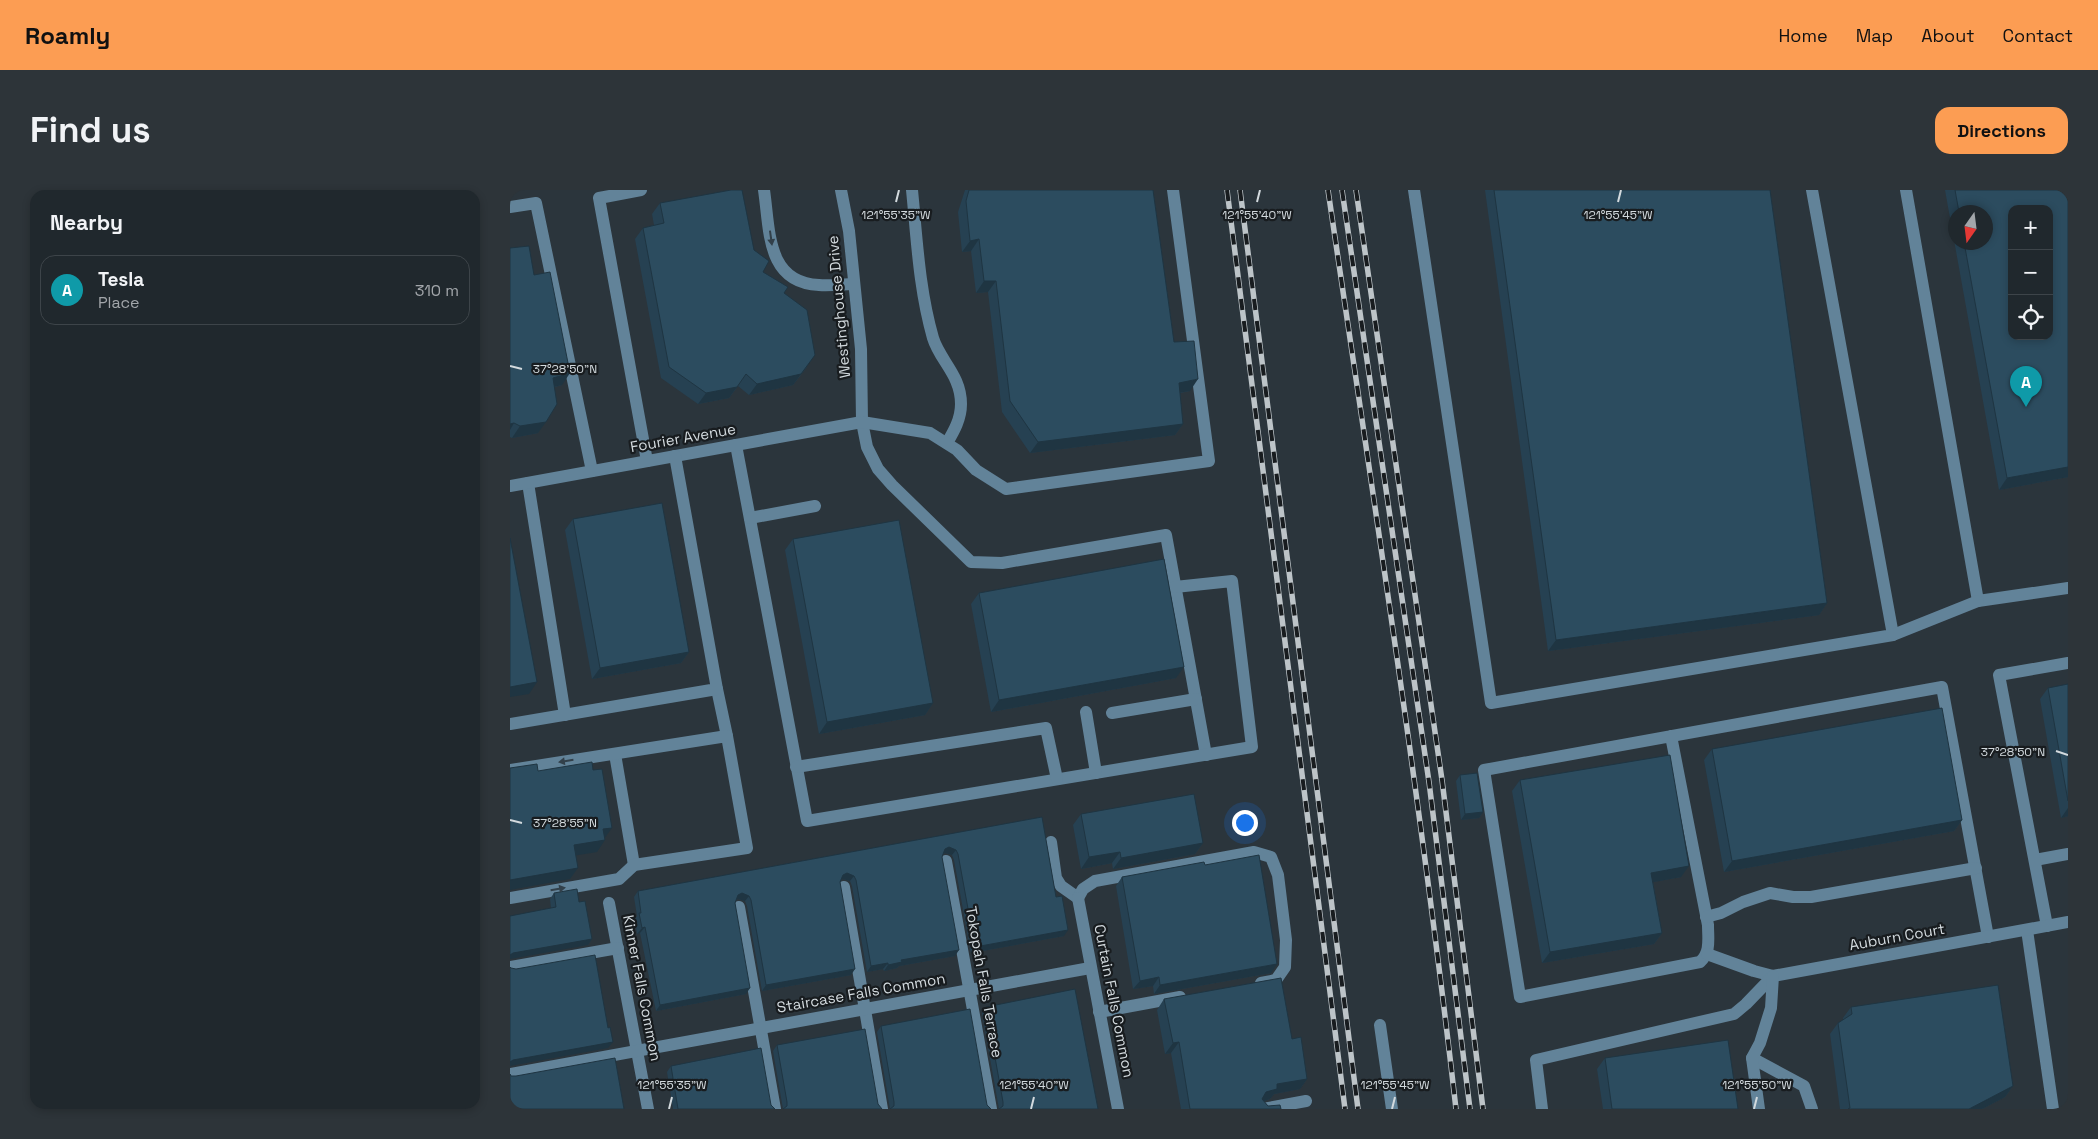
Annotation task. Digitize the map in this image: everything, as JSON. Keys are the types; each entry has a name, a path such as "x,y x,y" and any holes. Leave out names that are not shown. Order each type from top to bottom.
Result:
{"street":[{"path":"641,190 599,198 647,461"},
{"path":"764,190 773,250 779,265 789,276 799,282 819,286 854,284"},
{"name":"Westinghouse Drive","path":"841,190 849,231 861,349 862,422 867,447 878,469 971,562 1002,563 1166,535 1176,587"},
{"path":"912,190 920,280 934,340 958,386 961,404 959,420 947,444"},
{"name":"Fourier Avenue","path":"510,486 862,422 930,433 957,450 976,470 1006,489 1208,461 1173,190"},
{"path":"1414,190 1491,703 1893,635 1978,601 2068,588"},
{"path":"1812,190 1893,635"},
{"path":"1906,190 1978,601"},
{"path":"510,208 536,202 592,472"},
{"path":"736,445 807,821 1252,747 1232,581 1176,587 1206,754"},
{"path":"510,898 619,879 634,865 747,848 675,456"},
{"path":"528,483 565,715"},
{"path":"750,518 815,506"},
{"path":"2047,926 1999,675 2068,663"},
{"path":"1671,736 1706,917 1708,947 1706,954 1700,962 1520,997 1484,770 1671,736 1942,687 1988,936"},
{"path":"510,724 717,689"},
{"path":"1112,713 1196,699"},
{"path":"1086,712 1096,773"},
{"path":"796,767 1046,728 1057,779"},
{"path":"510,770 726,736"},
{"path":"615,754 634,865"},
{"path":"1051,842 1056,878 1061,886 1078,898 1083,888 1095,881 1254,852 1270,857 1278,875 1286,940 1285,967 1276,980 1248,985"},
{"path":"2035,860 2068,854"},
{"name":"Tokopah Falls Terrace","path":"946,861 990,1109"},
{"path":"1706,917 1721,913 1760,895 1770,893 1811,897 1976,868"},
{"path":"844,887 882,1109"},
{"name":"Curtain Falls Common","path":"1078,898 1118,1109"},
{"name":"Kinner Falls Common","path":"609,903 648,1109"},
{"path":"739,907 775,1109"},
{"name":"Auburn Court","path":"1773,976 2068,922"},
{"path":"2027,930 2053,1109"},
{"path":"510,967 618,948"},
{"path":"1706,954 1773,976"},
{"name":"Staircase Falls Common","path":"510,1074 1090,968"},
{"path":"1759,1109 1752,1058 1760,1043 1771,1008 1773,976"},
{"path":"1542,1109 1536,1060 1734,1014 1773,976"},
{"path":"1099,1012 1192,995"},
{"path":"1380,1025 1392,1109"},
{"path":"1752,1058 1804,1086 1812,1109"},
{"path":"1263,1109 1285,1107 1306,1101"}],"building":[{"path":"731,190 742,190 754,250 769,261 763,272 788,287 784,293 807,310 815,355 801,374 757,384 746,374 737,387 706,393 669,367 643,228 664,223 660,203"},
{"path":"969,190 1153,190 1174,342 1194,341 1198,379 1179,383 1183,424 1038,442 1010,401 996,281 984,281 979,239 970,241 966,201"},
{"path":"1494,190 1770,190 1827,603 1556,640"},
{"path":"1955,190 2068,190 2068,467 2007,478 1965,250 1993,250 1993,205 1958,205"},
{"path":"529,246 534,275 550,272 570,373 553,378 557,404 546,422 520,426 514,423 510,424 510,248"},
{"path":"662,503 689,652 600,668 573,519"},
{"path":"899,520 933,703 827,722 793,539"},
{"path":"510,538 537,682 510,687"},
{"path":"1164,559 1184,667 999,700 979,593"},
{"path":"2068,684 2068,801 2048,688"},
{"path":"1942,708 1962,820 1732,861 1712,749"},
{"path":"1670,755 1689,866 1651,873 1662,933 1550,952 1520,780"},
{"path":"592,762 593,770 602,769 612,828 603,829 605,840 574,845 578,868 510,880 510,768 537,764 538,771"},
{"path":"1477,773 1483,812 1465,814 1460,775"},
{"path":"1194,794 1203,843 1121,858 1120,852 1089,857 1081,814"},
{"path":"1042,817 1056,897 1062,896 1068,930 975,947 958,854 956,850 949,847 945,849 942,857 959,950 901,960 902,962 888,965 888,963 871,966 856,880 854,876 847,873 843,875 840,882 855,969 766,985 751,900 749,896 742,893 738,895 735,903 750,988 660,1005 645,927 642,928 639,913 641,913 638,891"},
{"path":"1259,855 1277,964 1160,985 1159,977 1140,981 1122,877 1204,862 1205,865"},
{"path":"577,889 579,902 585,901 592,939 510,955 510,916 556,907 554,893"},
{"path":"595,955 608,1028 610,1027 613,1042 510,1062 510,967 516,969"},
{"path":"1281,978 1292,1039 1301,1037 1307,1079 1277,1084 1277,1089 1266,1092 1262,1099 1268,1106 1280,1105 1281,1109 1190,1109 1179,1042 1173,1043 1164,999"},
{"path":"1998,985 2013,1086 1969,1109 1848,1109 1850,1108 1838,1023 1852,1014 1851,1007"},
{"path":"1075,989 1098,1109 999,1109 1003,1106 1003,1102 986,1007"},
{"path":"970,1009 987,1105 991,1109 890,1109 894,1106 894,1102 881,1026"},
{"path":"865,1029 878,1104 882,1109 783,1109 787,1106 787,1102 777,1045"},
{"path":"1728,1040 1738,1109 1612,1109 1605,1058"},
{"path":"761,1048 771,1105 775,1109 678,1109 671,1066"},
{"path":"615,1058 624,1109 510,1109 510,1074 511,1076 516,1076"}],"railway":[{"path":"1227,190 1345,1109"},
{"path":"1240,190 1358,1109"},
{"path":"1328,190 1412,764 1456,1109"},
{"path":"1342,190 1429,782 1470,1109"},
{"path":"1356,190 1442,780 1483,1109"}],"place":[{"name":"Tesla","path":"2026,407"}]}
